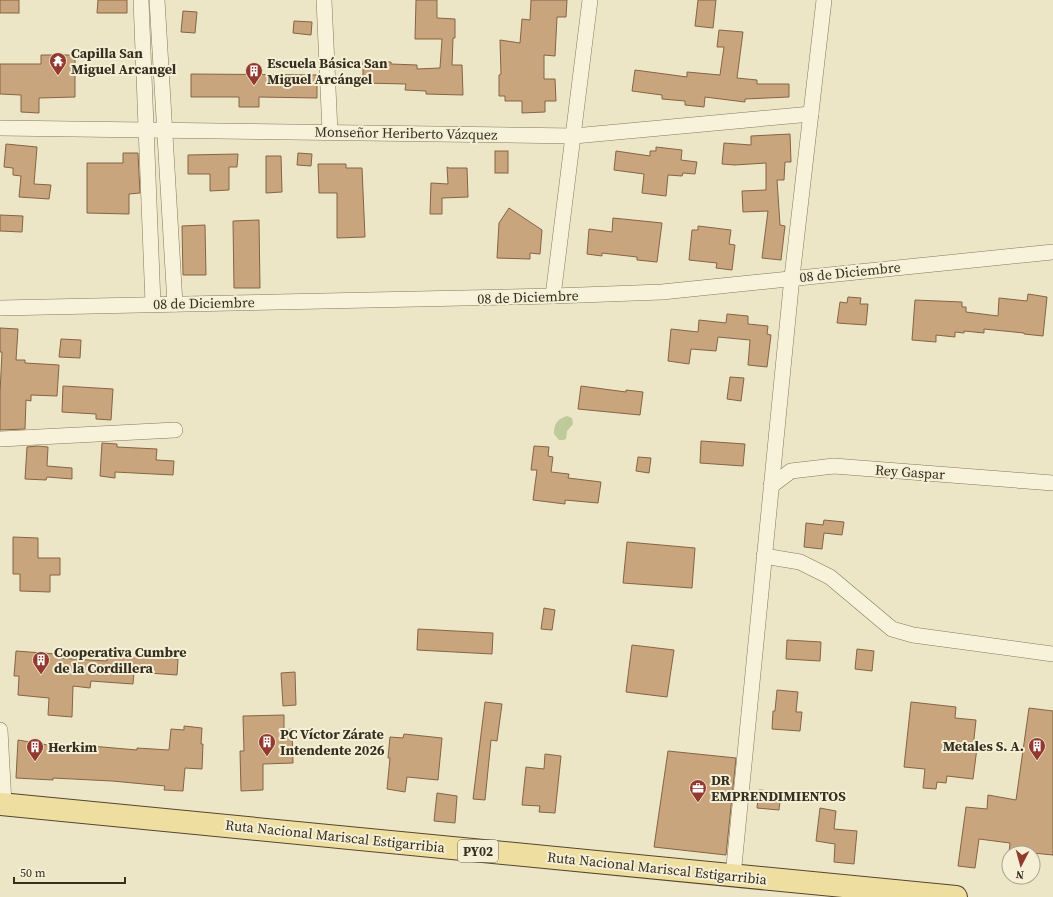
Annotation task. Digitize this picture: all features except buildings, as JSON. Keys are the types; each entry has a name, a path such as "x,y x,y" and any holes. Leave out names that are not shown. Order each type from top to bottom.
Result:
{"main road":[{"name":"Ruta Nacional Mariscal Estigarribia","path":"2,804 956,897"}],"street":[{"path":"141,0 153,304"},
{"path":"157,0 175,304"},
{"path":"324,0 330,132"},
{"path":"553,296 590,0"},
{"path":"733,876 792,277 824,0"},
{"name":"Monseñor Heriberto Vázquez","path":"0,128 574,136 810,114"},
{"name":"08 de Diciembre","path":"0,308 553,296 662,292 792,277 1053,252"},
{"path":"0,439 175,430"},
{"name":"Rey Gaspar","path":"771,486 791,471 834,466 1053,483"},
{"path":"764,556 800,562 830,577 892,629 913,635 1053,654"},
{"path":"0,730 2,804"}],"green space":[{"path":"567,416 572,418 573,424 567,431 566,439 559,440 554,434 555,425 558,420"}],"place":[{"name":"Capilla San Miguel Arcangel","path":"58,76"},
{"name":"Escuela Básica San Miguel Arcángel","path":"254,86"},
{"name":"Cooperativa Cumbre de la Cordillera","path":"41,675"},
{"name":"PC Víctor Zárate Intendente 2026","path":"267,757"},
{"name":"Metales S. A.","path":"1037,761"},
{"name":"Herkim","path":"35,762"},
{"name":"DR EMPRENDIMIENTOS","path":"698,803"}]}
